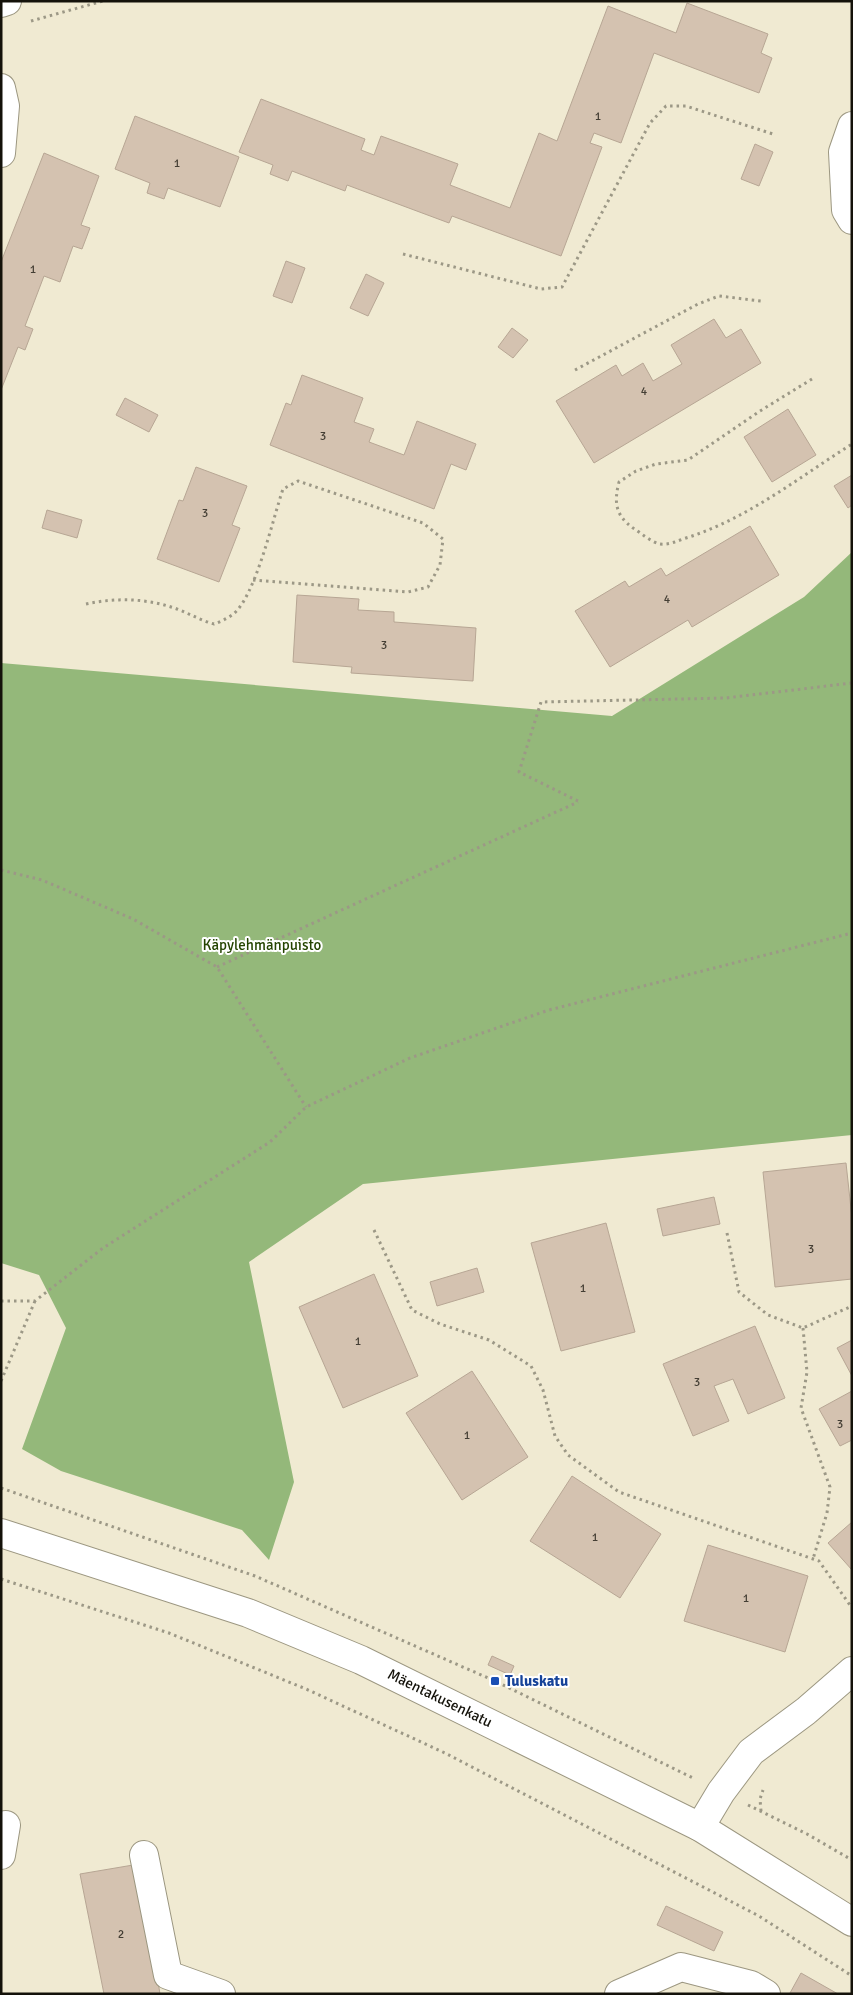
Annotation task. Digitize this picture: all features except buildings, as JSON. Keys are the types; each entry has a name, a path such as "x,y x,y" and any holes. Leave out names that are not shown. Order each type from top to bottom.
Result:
{"main road":[{"path":"1,3 7,1"},
{"path":"1,88 5,106 1,153"},
{"path":"852,126 843,152 846,210 852,220"},
{"name":"Mäentakusenkatu","path":"1,1533 248,1612 361,1660 700,1827 852,1922"},
{"path":"700,1827 725,1786 751,1752 806,1711 852,1671"},
{"path":"1,1855 6,1825"},
{"path":"144,1855 168,1976 221,1994"},
{"path":"619,1994 681,1967 751,1985 766,1994"}],"path":[{"path":"28,22 89,3 103,1"},
{"path":"403,254 541,289 562,287 650,123 666,106 686,106 776,134"},
{"path":"575,370 698,304 719,296 761,301"},
{"path":"812,379 760,411 688,460 656,464 636,471 619,482 615,497 618,514 631,526 657,544 668,544 712,529 745,514 852,444"},
{"path":"86,604 108,599 142,600 171,607 196,619 214,624 232,615 244,601 253,580 282,489 298,481 423,523 443,539 440,565 428,587 408,592 253,580"},
{"path":"217,967 578,801 519,772 541,702 726,698 852,683"},
{"path":"1,870 42,880 133,919 217,967 306,1107"},
{"path":"1,1381 34,1301 103,1248 270,1142 306,1107 410,1058 549,1010 852,933"},
{"path":"374,1230 412,1310 440,1324 489,1340 531,1366 543,1390 555,1436 568,1455 619,1492 819,1561 852,1608"},
{"path":"727,1233 739,1292 768,1315 803,1328 852,1306"},
{"path":"1,1301 34,1301"},
{"path":"803,1328 807,1372 801,1408 830,1486 828,1513 813,1559"},
{"path":"1,1579 169,1633 306,1689 436,1749 759,1916 852,1976"}],"green space":[{"name":"Käpylehmänpuisto","path":"852,552 852,1135 363,1184 249,1262 294,1482 269,1560 242,1530 61,1471 22,1449 66,1328 39,1275 1,1263 1,663 612,716 804,597"}],"place":[{"name":"Tuluskatu","path":"495,1681"}]}
